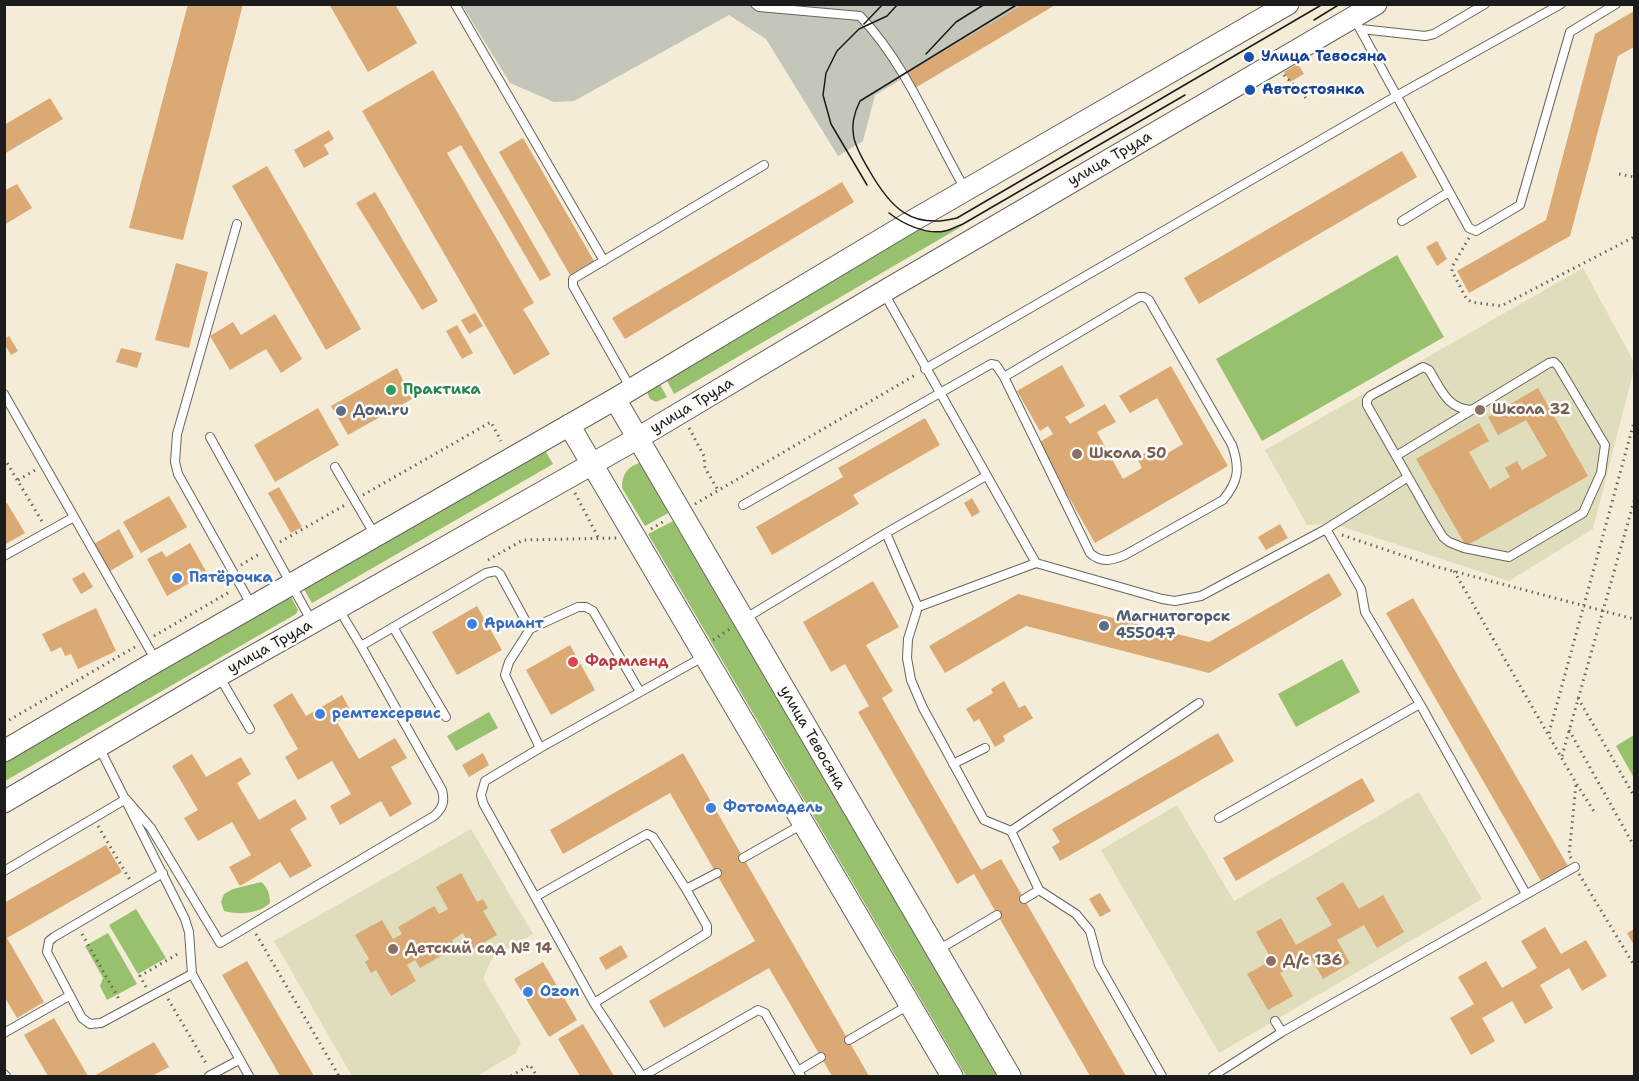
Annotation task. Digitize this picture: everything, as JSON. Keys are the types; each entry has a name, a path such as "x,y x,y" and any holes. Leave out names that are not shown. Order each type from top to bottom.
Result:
{"main road":[{"path":"4,751 623,394 966,190 1287,4"},
{"name":"улица Труда","path":"4,802 218,676 592,465 884,292 1357,23 1376,4"},
{"name":"улица Тевосяна","path":"623,394 638,438 1010,1077"},
{"path":"569,425 952,1077"}],"lane":[{"path":"455,4 604,261"},
{"path":"755,4 759,7 860,16 869,25 893,60 931,123 966,190"},
{"path":"1357,23 1425,36 1434,34 1485,4"},
{"path":"926,369 1398,95 1561,4"},
{"path":"1357,23 1469,228 1473,231 1520,205 1570,32 1616,4"},
{"path":"623,394 572,284 575,277 764,165"},
{"path":"1402,221 1449,192"},
{"path":"237,224 177,435 175,454 178,474 253,607"},
{"path":"884,292 1036,563"},
{"path":"743,505 991,364 996,365 1004,378 1079,532 1090,553 1096,558 1104,561 1114,560 1125,555 1223,500 1234,487 1237,460 1232,445 1149,300 1144,297 1139,297 1004,378"},
{"path":"1396,456 1472,410 1549,363 1557,364 1605,447 1601,473 1582,513 1510,556 1464,548 1443,537 1408,477 1396,456 1367,405 1367,400 1370,396 1425,367 1454,407 1461,410 1472,410"},
{"path":"4,394 156,662"},
{"path":"210,437 312,624"},
{"path":"335,467 375,536"},
{"path":"744,619 886,533 986,476"},
{"path":"918,607 1036,563 1162,599 1189,600 1214,590 1326,529 1408,477"},
{"path":"4,556 74,517"},
{"path":"1326,529 1361,589 1365,612 1420,704 1526,894"},
{"path":"886,533 918,607 908,639 907,657 911,680 923,708 984,820 1011,831 1039,890 1076,914 1090,931 1099,965 1162,1077"},
{"path":"361,646 491,571 504,578 530,629"},
{"path":"540,748 505,675 508,662 530,629 578,607 586,607 593,611 640,692"},
{"path":"126,799 151,828 220,943 434,816 443,805 442,790 338,608"},
{"path":"393,627 446,717"},
{"path":"702,653 640,692 491,776 485,781 481,795 490,817 594,1003 643,1077 758,1010 765,1013 799,1074 821,1057"},
{"path":"218,676 250,729"},
{"path":"1011,831 1199,703"},
{"path":"1219,818 1420,704"},
{"path":"98,746 185,919 192,974 249,1077"},
{"path":"953,764 985,748"},
{"path":"4,871 126,799"},
{"path":"743,858 802,824"},
{"path":"535,897 646,834 653,837 707,926 707,933 594,1003"},
{"path":"1213,1077 1282,1032 1575,867"},
{"path":"163,873 54,937 47,946 48,957 82,1018 90,1024 101,1023 192,974"},
{"path":"686,889 717,873"},
{"path":"1024,899 1039,890"},
{"path":"936,951 997,915"},
{"path":"4,1033 69,996"},
{"path":"849,1041 908,1005"},
{"path":"1275,1021 1282,1032"},
{"path":"211,1076 239,1059"}],"path":[{"path":"1619,174 1635,177"},
{"path":"1473,231 1452,267 1452,271 1466,298 1472,302 1501,306 1635,237"},
{"path":"697,503 926,369"},
{"path":"681,413 704,456 705,468 718,490"},
{"path":"232,570 490,422 501,441"},
{"path":"1548,733 1635,422"},
{"path":"4,458 48,531"},
{"path":"18,480 44,464"},
{"path":"571,486 599,539"},
{"path":"1562,757 1635,501"},
{"path":"1326,529 1454,571 1635,619"},
{"path":"1454,571 1595,813"},
{"path":"4,723 241,586"},
{"path":"702,653 744,619"},
{"path":"1578,698 1635,796"},
{"path":"1569,730 1635,846"},
{"path":"1576,783 1569,855 1635,965"},
{"path":"93,818 135,890"},
{"path":"76,924 126,1010"},
{"path":"251,925 339,1077"},
{"path":"151,996 140,976 190,946"},
{"path":"163,990 211,1076"},
{"path":"511,1077 530,1065 537,1077"}],"shaded area":[{"path":"462,5 1027,5 875,95 863,141 838,156 766,39 729,15 574,101 554,102 510,83"},
{"name":"Школа 32","path":"1583,268 1634,362 1593,529 1509,581 1334,524 1307,525 1265,450"},
{"name":"Д/с 136","path":"1419,792 1482,899 1219,1053 1101,850 1177,805 1234,901"},
{"name":"Детский сад № 14","path":"471,829 533,934 493,957 483,978 521,1043 516,1053 477,1076 352,1076 274,941"}],"green space":[{"path":"964,225 674,394 665,377 916,229 940,231"},
{"path":"1397,255 1444,337 1262,441 1216,359"},
{"path":"658,381 667,397 656,402 650,399 647,392"},
{"path":"543,447 553,464 312,603 302,586"},
{"path":"642,462 677,508 645,526 622,488 623,478 627,471"},
{"path":"673,521 999,1076 966,1076 648,534"},
{"path":"286,597 291,597 298,610 296,614 5,781 4,761"},
{"path":"1342,659 1360,692 1296,727 1278,694"},
{"path":"489,712 498,728 456,751 447,736"},
{"path":"1634,735 1634,778 1616,746"},
{"path":"261,882 270,897 270,903 265,907 248,913 224,911 221,902 224,894 233,889"},
{"path":"136,909 166,958 138,974 109,925"},
{"path":"108,933 137,984 107,1000 100,986 103,978 85,946"}],"building":[{"path":"188,4 243,4 183,240 129,228"},
{"path":"329,4 395,4 417,43 368,72"},
{"path":"1024,4 1057,4 915,88 907,73"},
{"path":"1634,11 1634,47 1618,56 1570,236 1469,293 1457,271 1546,220 1595,34"},
{"path":"1298,64 1304,74 1290,82 1284,72"},
{"path":"433,70 551,275 540,281 461,145 447,153 534,303 523,309 550,354 514,375 362,111"},
{"path":"50,98 63,119 4,154 4,125"},
{"path":"329,130 334,139 324,145 329,154 304,168 294,150"},
{"path":"523,138 594,261 570,275 499,152"},
{"path":"1402,151 1417,177 1199,304 1184,278"},
{"path":"267,166 361,329 326,350 232,186"},
{"path":"842,182 854,202 625,339 612,318"},
{"path":"17,184 32,208 4,225 4,191"},
{"path":"375,192 438,301 422,310 356,203"},
{"path":"1437,241 1447,259 1437,266 1426,247"},
{"path":"176,263 208,272 189,348 155,340"},
{"path":"475,313 483,326 469,334 461,320"},
{"path":"275,314 302,359 281,373 266,349 230,370 210,336 233,322 241,335"},
{"path":"457,325 473,353 462,359 446,331"},
{"path":"9,336 18,351 11,355 4,343 4,339"},
{"path":"121,348 142,353 137,368 116,362"},
{"name":"Школа 50","path":"1062,365 1085,406 1065,417 1070,424 1105,404 1116,422 1097,432 1123,479 1142,468 1137,458 1151,450 1156,460 1183,444 1157,398 1130,413 1119,396 1171,366 1228,466 1095,543 1038,443 1053,434 1048,426 1040,431 1017,391"},
{"path":"397,368 412,399 348,435 331,406"},
{"path":"1538,388 1588,476 1466,546 1416,459 1479,423 1489,441 1469,452 1490,489 1510,477 1505,468 1517,461 1522,470 1547,456 1526,420 1498,435 1488,417"},
{"path":"318,408 339,445 275,482 254,445"},
{"path":"925,418 940,445 853,495 859,504 772,555 756,527 843,477 838,468"},
{"path":"279,487 302,527 291,533 268,493"},
{"path":"169,496 187,527 141,553 123,522"},
{"path":"972,498 980,512 972,517 964,503"},
{"path":"7,503 25,533 4,545 4,504"},
{"path":"1280,524 1288,538 1266,550 1258,537"},
{"path":"119,529 134,557 110,571 94,544"},
{"path":"190,543 207,573 167,596 147,559 162,551 166,557"},
{"path":"84,572 93,587 81,594 72,579"},
{"path":"1329,573 1342,595 1209,673 1026,626 945,673 929,646 1018,594 1209,642"},
{"path":"873,581 899,627 866,645 893,691 882,698 981,870 1001,859 1126,1076 1090,1076 974,874 957,884 858,712 869,706 845,664 831,672 803,622"},
{"path":"1413,598 1568,866 1541,881 1386,613"},
{"path":"477,606 502,650 457,675 432,632"},
{"path":"96,608 116,651 78,669 71,654 65,656 61,647 51,652 42,634"},
{"path":"570,645 595,690 551,715 526,670"},
{"path":"1004,681 1019,708 1025,705 1033,718 1003,736 1005,741 995,747 979,719 974,722 966,709 993,693 991,689"},
{"path":"292,693 306,716 342,695 352,713 337,722 359,759 395,738 407,758 391,767 412,804 390,817 381,801 340,825 330,806 351,794 332,761 298,780 285,757 298,749 273,705"},
{"path":"1218,733 1234,761 1060,861 1052,847 1060,842 1052,829"},
{"path":"483,753 489,765 469,777 462,765"},
{"path":"683,753 869,1076 832,1076 769,968 664,1028 649,1001 755,941 670,793 563,854 550,830"},
{"path":"192,754 206,777 241,757 251,774 237,783 259,820 295,799 307,819 290,829 312,866 290,878 280,862 240,886 229,867 251,855 232,822 198,841 184,818 198,810 172,766"},
{"path":"1362,778 1375,801 1236,881 1223,858"},
{"path":"106,845 122,872 7,938 44,1002 17,1018 4,996 4,903"},
{"path":"461,873 477,902 483,899 488,908 483,911 497,935 472,949 463,933 452,940 456,947 420,968 415,960 407,965 416,981 391,996 376,970 371,973 365,962 369,959 355,935 382,920 393,939 402,934 398,927 434,906 439,914 448,909 436,887"},
{"name":"Д/с 136","path":"1343,882 1359,909 1383,895 1404,932 1377,948 1364,925 1337,940 1350,963 1323,979 1310,956 1280,973 1293,996 1268,1010 1247,974 1272,960 1256,932 1281,918 1296,945 1332,925 1316,898"},
{"path":"1100,893 1111,911 1100,917 1089,899"},
{"path":"1545,927 1561,954 1586,940 1607,976 1582,991 1569,968 1540,985 1553,1008 1525,1024 1512,1001 1482,1018 1495,1041 1471,1055 1450,1018 1474,1004 1458,977 1486,961 1502,988 1537,968 1521,941"},
{"path":"1634,929 1634,945 1627,933"},
{"path":"621,945 628,957 606,970 599,958"},
{"path":"247,961 314,1076 280,1076 222,975"},
{"path":"543,962 577,1020 549,1037 514,979"},
{"path":"54,1018 88,1076 48,1076 24,1035"},
{"path":"583,1024 614,1076 580,1076 558,1039"},
{"path":"154,1042 169,1067 152,1076 94,1076"}],"tram line":[{"path":"864,24 883,4"},
{"path":"867,185 831,124 823,95 826,73 837,51 859,29 887,16 898,4"},
{"path":"926,54 956,22 985,4"},
{"path":"1018,4 860,101 853,120 856,145 885,195 894,205 914,218 927,221 957,218 1323,4"},
{"path":"1314,20 1340,4"},
{"path":"889,213 908,225 923,230 938,232 952,229 1185,95"}],"place":[{"name":"Улица Тевосяна","path":"1249,57"},
{"name":"Автостоянка","path":"1250,90"},
{"name":"Практика","path":"391,390"},
{"name":"Школа 32","path":"1480,410"},
{"name":"Дом.ru","path":"341,411"},
{"name":"Школа 50","path":"1077,454"},
{"name":"Пятёрочка","path":"177,578"},
{"name":"Ариант","path":"472,624"},
{"name":"Магнитогорск 455047","path":"1104,626"},
{"name":"Фармленд","path":"573,662"},
{"name":"ремтехсервис","path":"320,714"},
{"name":"Фотомодель","path":"711,808"},
{"name":"Детский сад № 14","path":"393,949"},
{"name":"Д/с 136","path":"1271,961"},
{"name":"Ozon","path":"528,992"}]}
